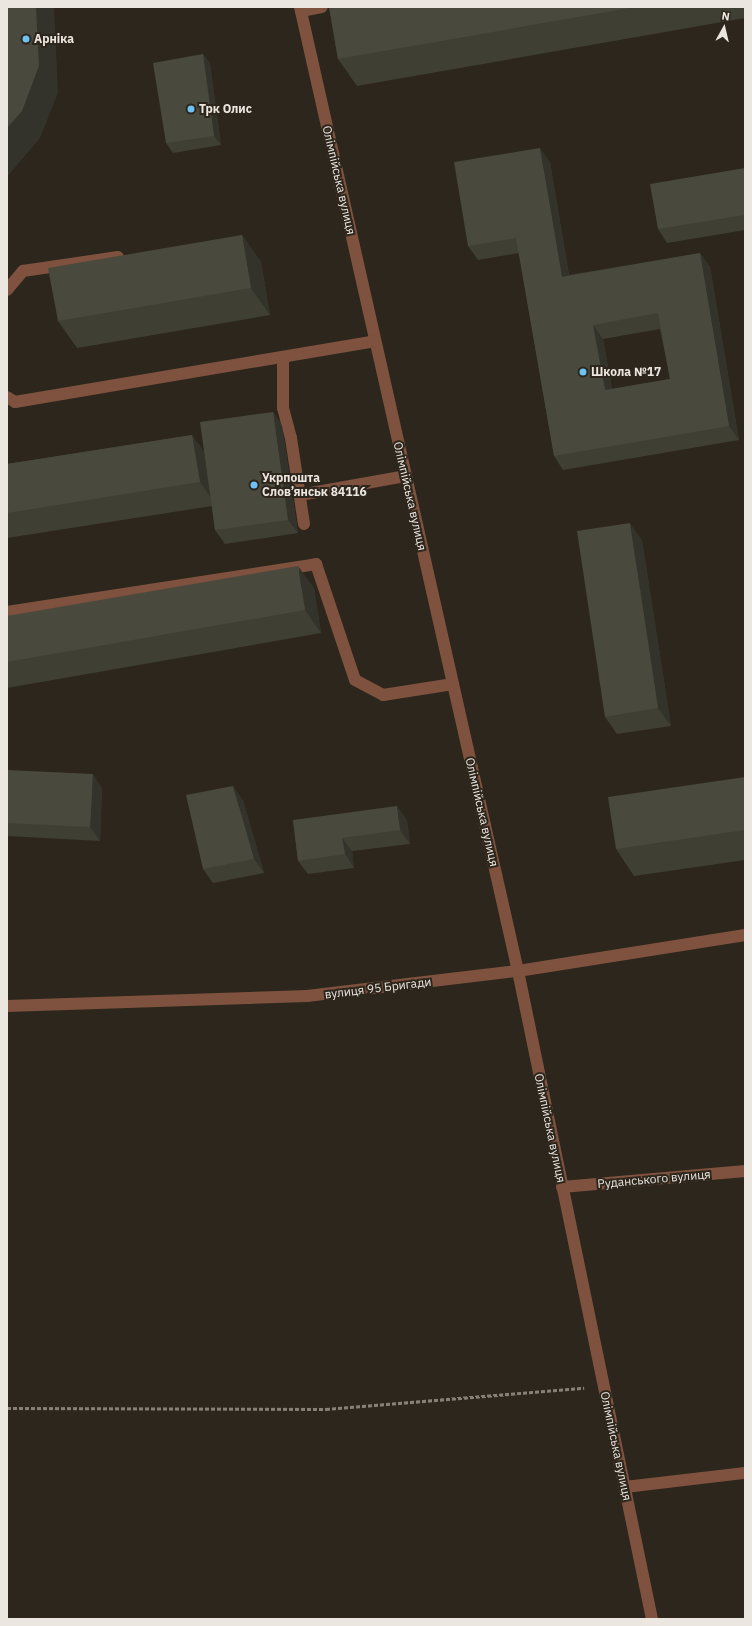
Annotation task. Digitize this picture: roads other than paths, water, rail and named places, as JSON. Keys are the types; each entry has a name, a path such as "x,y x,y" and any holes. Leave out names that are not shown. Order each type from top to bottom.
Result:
{"street":[{"path":"300,9 322,7"},
{"name":"Олімпійська вулиця","path":"300,9 374,341 518,971 652,1619"},
{"path":"7,290 23,271 131,255"},
{"path":"7,398 15,402 282,358 374,341"},
{"path":"282,358 283,408 291,438 304,524"},
{"path":"300,495 406,476"},
{"path":"7,612 316,564 355,680 383,695 453,684"},
{"name":"вулиця 95 Бригади","path":"7,1006 307,996 518,971 745,935"},
{"name":"Руданського вулиця","path":"562,1187 745,1171"},
{"path":"625,1487 745,1473"}],"place":[{"name":"Арніка","path":"26,39"},
{"name":"Трк Олис","path":"191,109"},
{"name":"Школа №17","path":"583,372"},
{"name":"Укрпошта Слов’янськ 84116","path":"254,485"}]}
